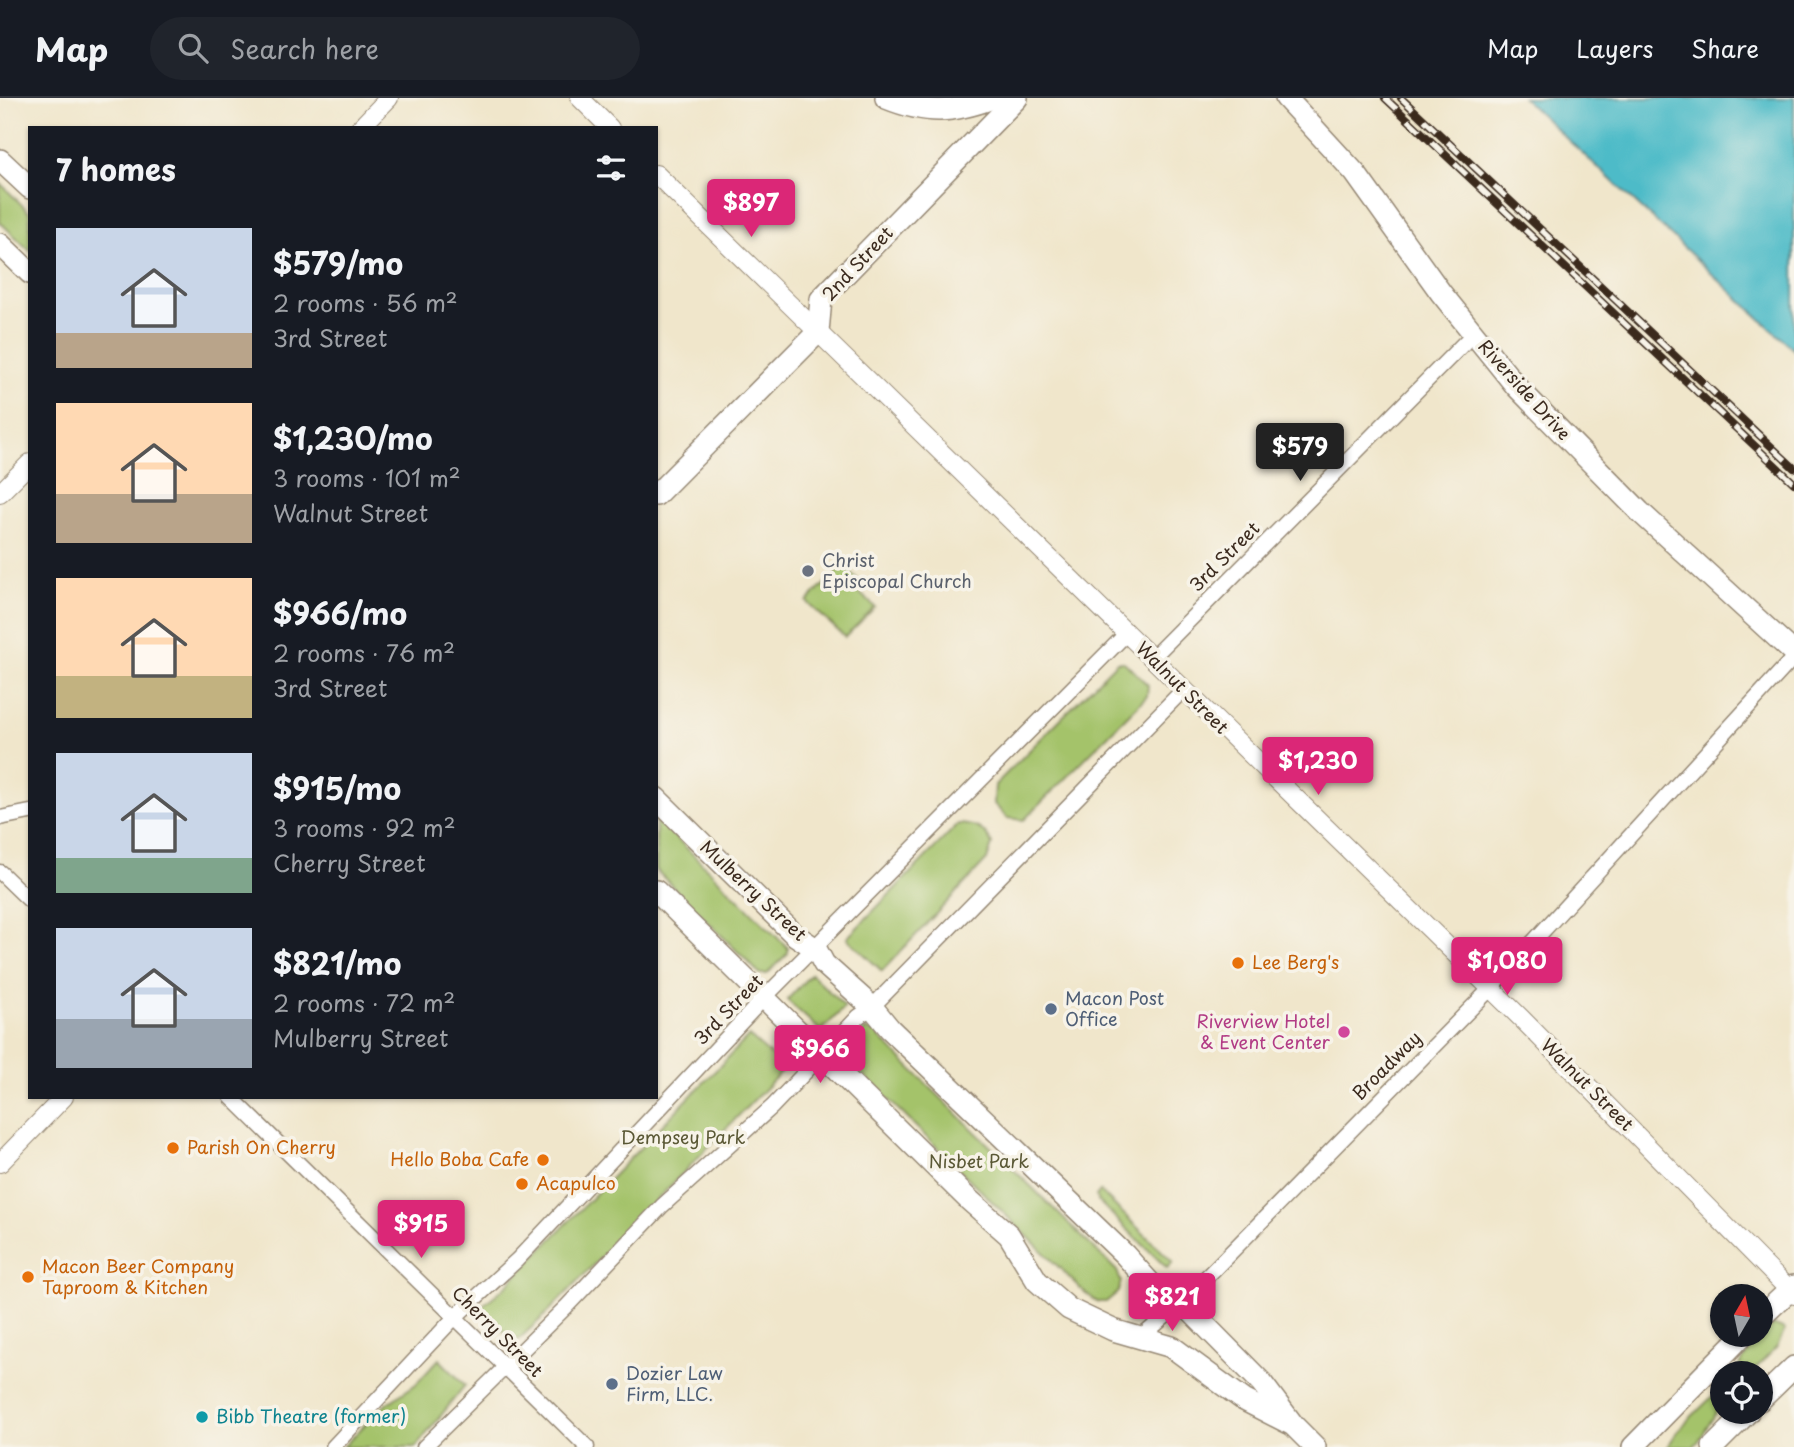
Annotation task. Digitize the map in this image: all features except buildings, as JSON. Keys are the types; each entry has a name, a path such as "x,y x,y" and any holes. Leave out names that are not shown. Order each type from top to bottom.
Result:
{"main road":[{"path":"886,98 909,107 934,111 960,110 993,98"},
{"name":"2nd Street","path":"818,332 821,299 1017,98"},
{"name":"Riverside Drive","path":"1286,98 1355,173 1473,334 1516,386 1640,512 1794,655"},
{"path":"0,160 28,186"},
{"path":"0,244 28,270"},
{"path":"658,493 818,332"},
{"name":"Mulberry Street","path":"658,800 787,927 816,949 824,964 872,1007 890,1029 1125,1255 1152,1285 1182,1302 1261,1381 1294,1426 1315,1447"},
{"name":"Mulberry Street","path":"658,893 968,1199 1009,1235 1037,1281 1069,1309 1090,1322 1172,1347 1244,1400 1294,1426"},
{"path":"1773,1307 1792,1290"},
{"path":"1633,1447 1730,1348"},
{"path":"1773,1387 1794,1367"},
{"path":"1713,1447 1736,1424"}],"street":[{"path":"362,126 389,98"},
{"path":"580,98 608,126"},
{"name":"Walnut Street","path":"658,176 1127,633 1792,1290"},
{"name":"3rd Street","path":"1152,658 1473,334"},
{"path":"0,493 28,465"},
{"name":"3rd Street","path":"333,1447 455,1317 517,1260 764,998 816,949 1127,633"},
{"name":"Broadway","path":"1140,1338 1182,1302 1489,990 1794,655"},
{"path":"424,1447 506,1368 663,1206 772,1107 1183,690"},
{"path":"0,818 28,812"},
{"path":"0,872 28,899"},
{"path":"0,1163 62,1099"},
{"name":"Cherry Street","path":"233,1099 587,1447"}],"green space":[{"path":"0,183 28,211 28,249 0,222"},
{"path":"843,565 860,582 854,588 875,607 845,637 807,602"},
{"path":"1117,662 1124,662 1148,685 1147,696 1024,820 1007,818 994,804 995,785"},
{"path":"658,820 788,948 788,953 767,974 760,974 658,872"},
{"path":"958,824 975,827 986,834 992,844 987,860 882,971 847,938"},
{"path":"811,974 845,1007 821,1031 787,1000"},
{"name":"Nisbet Park","path":"866,1029 875,1033 1117,1271 1121,1282 1118,1292 1106,1302 1097,1302 1081,1289 844,1056 845,1051"},
{"name":"Dempsey Park","path":"749,1036 785,1068 543,1317 518,1340 512,1339 482,1310 483,1305 506,1286"},
{"path":"1100,1191 1173,1262 1167,1268 1098,1201 1096,1196"},
{"path":"1773,1325 1785,1330 1777,1347 1763,1361 1743,1361 1750,1348 1773,1348"},
{"path":"439,1359 465,1385 416,1447 343,1447 381,1408 416,1384"},
{"path":"1710,1399 1710,1422 1698,1442 1693,1447 1667,1447 1681,1427"}],"water":[{"path":"1523,98 1794,98 1794,350"}],"railway":[{"path":"1385,98 1794,483"},
{"path":"1401,98 1794,468"}],"place":[{"name":"Christ Episcopal Church","path":"808,571"},
{"name":"Lee Berg's","path":"1238,963"},
{"name":"Macon Post Office","path":"1051,1009"},
{"name":"Riverview Hotel & Event Center","path":"1344,1032"},
{"name":"Parish On Cherry","path":"173,1148"},
{"name":"Hello Boba Cafe","path":"543,1160"},
{"name":"Acapulco","path":"522,1184"},
{"name":"Macon Beer Company Taproom & Kitchen","path":"28,1277"},
{"name":"Dozier Law Firm, LLC.","path":"612,1384"},
{"name":"Bibb Theatre (former)","path":"202,1417"}]}
